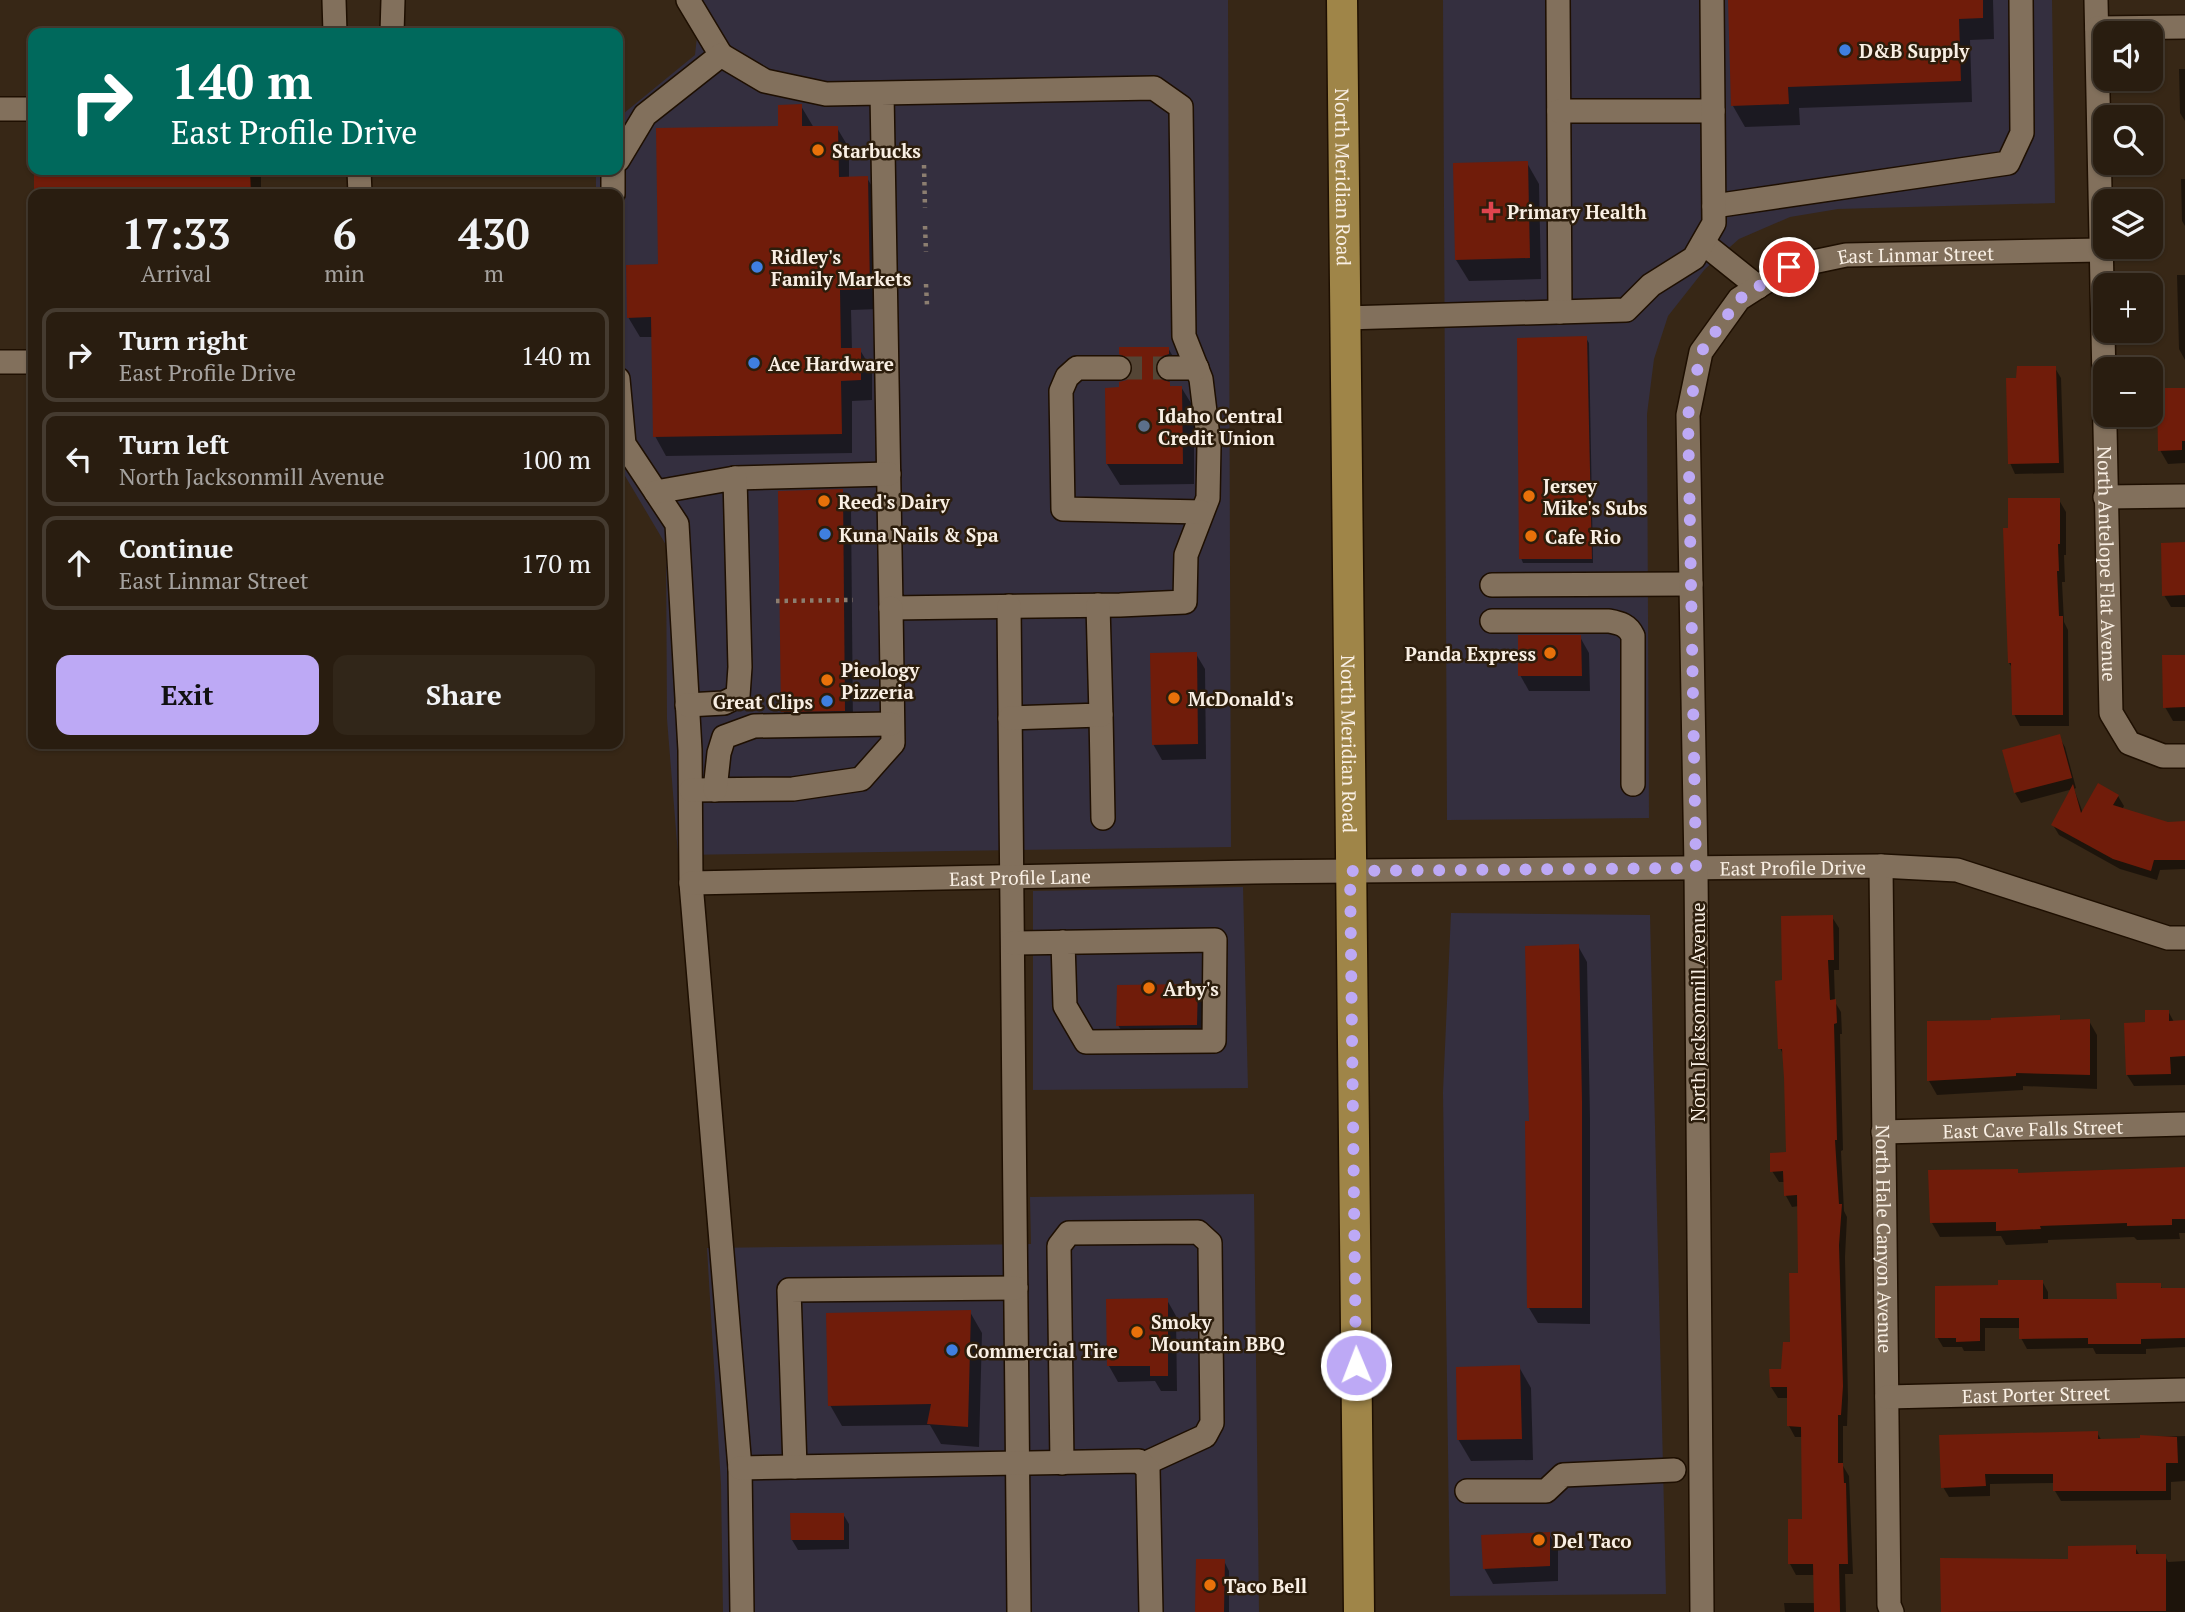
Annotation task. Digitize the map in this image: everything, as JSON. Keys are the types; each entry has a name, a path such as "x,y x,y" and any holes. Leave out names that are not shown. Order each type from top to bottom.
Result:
{"main road":[{"name":"North Meridian Road","path":"1342,0 1359,1612"}],"street":[{"path":"334,0 335,28"},
{"path":"392,28 393,0"},
{"path":"688,0 721,55 765,81 826,94 1154,88 1181,107 1184,336 1201,379 1209,445 1208,498 1186,555 1185,602 1098,606 891,608"},
{"path":"1558,0 1560,312"},
{"path":"1345,318 1626,310 1651,285 1694,258 1714,223 1712,0"},
{"path":"1714,206 2008,163 2022,133 2021,0"},
{"name":"North Antelope Flat Avenue","path":"2096,0 2097,21"},
{"path":"2163,27 2185,27"},
{"path":"623,151 645,114 721,55"},
{"name":"North Antelope Flat Avenue","path":"2098,91 2100,189"},
{"path":"691,790 793,789 861,779 892,743 882,93"},
{"path":"0,109 28,109"},
{"path":"1559,111 1713,111"},
{"path":"1703,243 1749,293"},
{"name":"East Linmar Street","path":"1749,293 1789,267 1846,255 2093,250"},
{"name":"North Antelope Flat Avenue","path":"2101,259 2111,713 2129,743 2163,756 2185,756"},
{"name":"North Jacksonmill Avenue","path":"1702,1612 1696,868 1688,415 1701,352 1749,293"},
{"path":"0,362 28,362"},
{"path":"1119,368 1077,368 1067,377 1061,391 1063,509 1202,512"},
{"path":"1170,368 1197,368"},
{"path":"623,433 624,444 677,524 691,790 691,883 740,1468 742,1612"},
{"path":"656,492 735,478 889,474"},
{"path":"687,705 724,703 738,696 740,667 735,478"},
{"path":"2105,497 2185,496"},
{"path":"1492,585 1691,584"},
{"path":"1009,606 1019,1612"},
{"path":"1098,606 1103,818"},
{"path":"1492,621 1609,621 1623,624 1630,629 1633,636 1633,784"},
{"path":"1010,718 1101,715"},
{"path":"715,790 719,753 724,737 754,726 891,724"},
{"name":"East Profile Drive","path":"1350,871 1881,866 1957,870 2168,938 2185,938"},
{"name":"North Hale Canyon Avenue","path":"1881,866 1889,1605 1892,1612"},
{"name":"East Profile Lane","path":"691,883 1350,871"},
{"path":"1013,943 1063,942 1215,940 1214,1041 1086,1042 1065,1006 1063,942"},
{"name":"East Cave Falls Street","path":"1884,1132 2185,1124"},
{"path":"1062,1463 1059,1246 1069,1233 1198,1232 1210,1243 1212,1423 1205,1436 1144,1464"},
{"path":"795,1467 789,1290 1016,1288"},
{"name":"East Porter Street","path":"1887,1397 2185,1390"},
{"path":"740,1468 1139,1461 1147,1469 1151,1612"},
{"path":"1467,1491 1546,1491 1563,1475 1674,1470"}],"path":[{"path":"924,164 925,208"},
{"path":"925,226 926,252"},
{"path":"926,284 926,305"},
{"path":"776,601 853,600"}],"shaded area":[{"path":"701,0 1228,0 1231,847 678,855 667,719 666,545 623,472 623,189 596,189 596,175 623,175 623,114 695,55"},
{"path":"1443,0 2052,0 2055,203 1838,209 1790,217 1739,239 1705,269 1668,316 1654,359 1647,414 1649,818 1447,820"},
{"path":"1243,887 1248,1088 1033,1090 1033,891"},
{"path":"1451,913 1650,915 1666,1594 1450,1596 1443,1092"},
{"path":"1254,1194 1259,1612 723,1612 721,1485 707,1248 1031,1244 1030,1197"}],"building":[{"name":"D&B Supply","path":"1728,0 1983,0 1983,18 1959,19 1961,81 1788,87 1789,104 1731,106"},
{"path":"802,104 802,126 838,126 839,177 868,176 870,289 840,290 841,348 861,348 861,380 841,381 842,434 653,437 651,317 627,318 626,265 658,264 656,128 778,126 778,105"},
{"name":"Primary Health","path":"1528,161 1530,258 1455,260 1453,163"},
{"path":"34,175 250,175 251,189 34,189"},
{"path":"1587,336 1592,559 1519,559 1517,338"},
{"name":"Idaho Central Credit Union","path":"1119,347 1169,347 1169,354 1157,360 1155,369 1157,376 1170,382 1170,386 1182,386 1183,464 1106,464 1105,388 1119,387 1119,382 1127,380 1133,369 1131,360 1119,354"},
{"path":"2017,366 2056,366 2059,463 2008,464 2006,378 2016,378"},
{"path":"2163,388 2185,388 2185,441 2182,441 2182,450 2158,451 2158,427 2163,427"},
{"path":"843,489 845,711 781,712 778,491"},
{"path":"2008,498 2060,498 2057,571 2059,616 2063,616 2063,715 2012,715 2003,528 2008,528"},
{"path":"2185,542 2185,595 2162,596 2161,543"},
{"name":"Panda Express","path":"1518,635 1581,635 1582,676 1518,676"},
{"name":"McDonald's","path":"1197,652 1198,744 1152,745 1150,653"},
{"path":"2162,655 2185,655 2185,707 2163,708"},
{"path":"2060,734 2072,778 2014,793 2002,750"},
{"path":"2098,783 2119,795 2113,805 2168,822 2185,821 2185,860 2154,860 2151,871 2113,859 2051,825 2073,784 2081,813"},
{"path":"1833,915 1834,960 1828,960 1830,1000 1836,999 1835,1140 1839,1204 1842,1204 1839,1245 1843,1386 1841,1415 1838,1415 1838,1463 1843,1463 1846,1483 1848,1564 1839,1564 1840,1612 1814,1612 1813,1564 1788,1564 1788,1519 1802,1519 1801,1427 1787,1426 1787,1387 1770,1387 1769,1369 1781,1369 1783,1342 1790,1342 1789,1273 1798,1273 1797,1195 1784,1196 1783,1171 1770,1172 1770,1153 1786,1152 1784,1078 1782,1049 1778,1049 1775,981 1782,980 1781,916"},
{"path":"1579,944 1582,1308 1527,1308 1525,1121 1529,1121 1525,946"},
{"path":"1198,984 1197,1025 1116,1026 1117,985"},
{"path":"2145,1010 2169,1010 2169,1021 2185,1020 2185,1056 2170,1057 2171,1074 2126,1075 2124,1023 2145,1022"},
{"path":"2060,1015 2060,1020 2090,1019 2090,1075 2016,1073 2016,1076 1927,1081 1927,1021"},
{"path":"2185,1167 2185,1219 2172,1219 2172,1225 2127,1226 2127,1223 2040,1226 2041,1229 1996,1231 1996,1222 1930,1223 1928,1170 2018,1169 2018,1173"},
{"path":"1998,1280 2043,1280 2043,1299 2117,1299 2116,1283 2161,1283 2161,1288 2185,1288 2185,1338 2141,1339 2141,1344 2088,1344 2088,1338 2019,1339 2019,1318 1980,1318 1980,1341 1956,1342 1956,1338 1935,1338 1935,1286 1998,1285"},
{"name":"Smoky Mountain BBQ","path":"1168,1298 1168,1376 1150,1376 1150,1366 1107,1366 1106,1299"},
{"path":"971,1310 968,1427 927,1424 931,1404 828,1406 826,1313"},
{"path":"1520,1365 1522,1439 1457,1440 1456,1367"},
{"path":"2098,1431 2098,1439 2140,1438 2140,1435 2177,1437 2178,1463 2166,1463 2166,1491 2053,1491 2053,1474 1985,1474 1986,1486 1941,1488 1939,1435"},
{"path":"790,1513 844,1513 844,1540 791,1540"},
{"path":"1550,1532 1550,1566 1483,1569 1481,1535"},
{"path":"2136,1545 2136,1554 2166,1554 2166,1611 1941,1612 1940,1558 2068,1559 2068,1546"},
{"name":"Taco Bell","path":"1196,1559 1225,1559 1224,1612 1195,1612"}],"tunnel":[{"path":"1119,368 1169,368"}],"place":[{"name":"D&B Supply","path":"1845,50"},
{"name":"Starbucks","path":"818,150"},
{"name":"Primary Health","path":"1491,211"},
{"name":"Ridley's Family Markets","path":"757,267"},
{"name":"Ace Hardware","path":"754,363"},
{"name":"Idaho Central Credit Union","path":"1144,426"},
{"name":"Jersey Mike's Subs","path":"1529,496"},
{"name":"Reed's Dairy","path":"824,501"},
{"name":"Kuna Nails & Spa","path":"825,534"},
{"name":"Cafe Rio","path":"1531,536"},
{"name":"Panda Express","path":"1550,653"},
{"name":"Pieology Pizzeria","path":"827,680"},
{"name":"McDonald's","path":"1174,698"},
{"name":"Great Clips","path":"827,701"},
{"name":"Arby's","path":"1149,988"},
{"name":"Smoky Mountain BBQ","path":"1137,1332"},
{"name":"Commercial Tire","path":"952,1350"},
{"name":"Del Taco","path":"1539,1540"},
{"name":"Taco Bell","path":"1210,1585"}],"route":[{"path":"1356,1365 1350,871 1696,868 1688,415 1701,352 1739,299 1789,267"}]}
